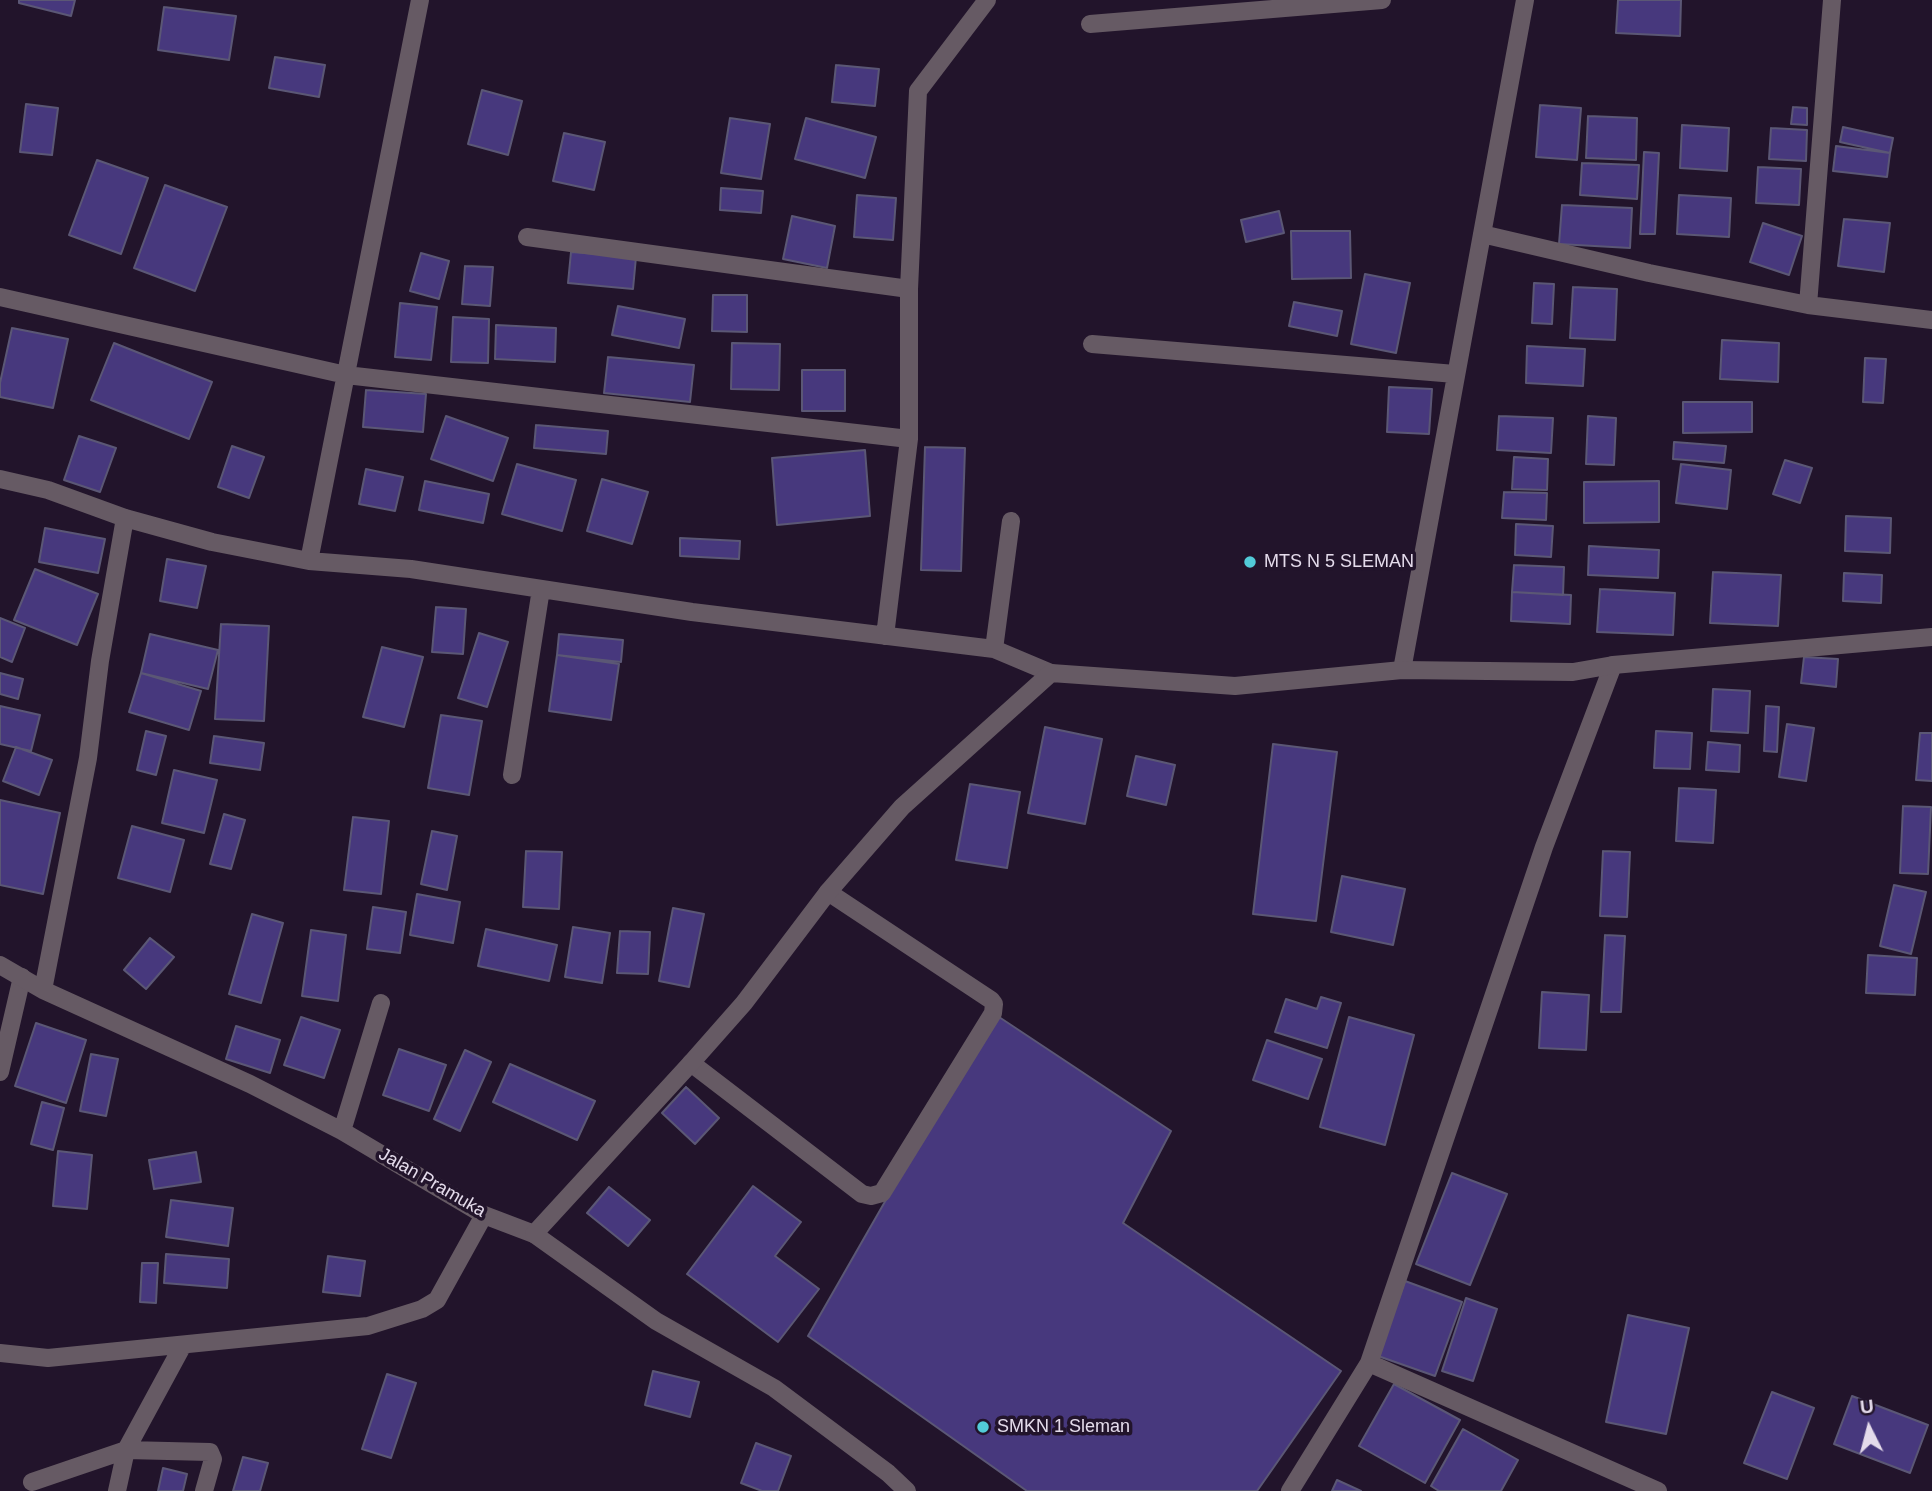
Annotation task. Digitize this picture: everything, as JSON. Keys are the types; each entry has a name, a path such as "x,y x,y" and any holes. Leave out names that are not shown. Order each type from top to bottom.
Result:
{"street":[{"path":"309,561 420,0"},
{"path":"885,636 909,439 909,289 918,91 987,0"},
{"path":"1090,24 1382,0"},
{"path":"1402,670 1525,0"},
{"path":"1808,305 1832,0"},
{"path":"1482,234 1649,273 1808,305 1932,320"},
{"path":"527,237 909,289"},
{"path":"0,298 346,375 909,439"},
{"path":"1092,344 1455,374"},
{"path":"0,479 47,490 125,518 212,542 309,561 411,569 692,612 994,649 1051,673 1235,686 1402,670 1573,672 1613,665 1932,637"},
{"path":"43,990 88,758 100,662 125,518"},
{"path":"994,649 1011,521"},
{"path":"512,775 541,589"},
{"path":"1290,1491 1369,1363 1544,846 1613,665"},
{"path":"534,1234 744,1003 828,892 902,807 1051,673"},
{"path":"691,1063 862,1194 871,1196 882,1193 993,1013 994,1004 828,892"},
{"name":"Jalan Pramuka","path":"0,965 43,990 250,1084 342,1131 484,1215 534,1234 656,1321 774,1388 888,1473 907,1491"},
{"path":"0,1072 22,977"},
{"path":"342,1131 381,1003"},
{"path":"0,1353 48,1358 368,1326 422,1309 437,1300 484,1215"},
{"path":"117,1491 126,1450 183,1345"},
{"path":"1369,1363 1658,1491"},
{"path":"32,1482 126,1450 210,1452 213,1459 204,1491"}],"building":[{"path":"19,0 75,0 71,16 19,3"},
{"path":"1618,0 1681,0 1680,36 1616,33"},
{"path":"164,7 236,16 229,60 158,50"},
{"path":"275,57 325,65 319,97 269,88"},
{"path":"836,65 879,69 875,106 832,102"},
{"path":"482,90 522,101 508,155 468,144"},
{"path":"26,104 58,108 52,155 20,152"},
{"path":"1540,105 1581,108 1577,160 1536,157"},
{"path":"1793,107 1807,108 1807,125 1791,124"},
{"path":"1588,116 1637,118 1636,160 1586,158"},
{"path":"730,118 770,124 761,179 721,173"},
{"path":"806,118 876,137 865,178 795,159"},
{"path":"1682,125 1729,128 1727,171 1680,168"},
{"path":"1843,127 1893,138 1890,153 1840,142"},
{"path":"1771,128 1807,130 1806,161 1769,159"},
{"path":"564,133 605,142 594,190 553,181"},
{"path":"1836,146 1890,153 1887,177 1833,171"},
{"path":"1644,152 1659,153 1655,234 1640,234"},
{"path":"97,160 148,178 121,254 69,235"},
{"path":"1582,163 1639,165 1637,199 1580,195"},
{"path":"1758,167 1801,169 1799,205 1756,203"},
{"path":"165,185 227,207 195,291 134,268"},
{"path":"721,188 763,191 761,213 720,210"},
{"path":"857,195 896,198 893,240 854,237"},
{"path":"1679,195 1731,198 1729,237 1677,234"},
{"path":"1562,205 1632,208 1630,248 1559,244"},
{"path":"1279,211 1284,233 1246,242 1241,220"},
{"path":"792,216 835,226 827,268 783,259"},
{"path":"1844,219 1890,223 1884,272 1838,266"},
{"path":"1763,223 1802,236 1789,275 1750,262"},
{"path":"1291,231 1350,231 1351,278 1292,279"},
{"path":"571,252 636,257 633,289 568,283"},
{"path":"421,253 449,261 439,299 410,291"},
{"path":"465,266 493,267 490,306 462,304"},
{"path":"1365,274 1410,283 1396,353 1351,344"},
{"path":"1534,283 1554,284 1552,324 1532,323"},
{"path":"1573,287 1617,289 1615,340 1570,338"},
{"path":"713,295 747,295 747,332 712,331"},
{"path":"1294,302 1342,311 1337,336 1289,326"},
{"path":"400,303 437,307 431,360 395,357"},
{"path":"618,306 685,319 679,348 612,335"},
{"path":"453,317 489,319 488,363 451,362"},
{"path":"496,325 556,328 555,362 495,359"},
{"path":"12,328 68,339 53,408 0,397 0,383"},
{"path":"1722,340 1779,343 1778,382 1720,379"},
{"path":"114,343 212,382 189,439 91,400"},
{"path":"732,343 780,344 779,390 731,389"},
{"path":"1527,346 1585,349 1583,386 1526,383"},
{"path":"608,357 694,365 690,402 604,393"},
{"path":"1865,358 1886,359 1883,403 1863,402"},
{"path":"802,370 845,370 845,411 802,411"},
{"path":"1389,387 1432,389 1429,434 1387,432"},
{"path":"366,390 426,394 423,432 363,427"},
{"path":"1683,402 1752,402 1752,432 1683,433"},
{"path":"446,416 508,438 493,481 431,459"},
{"path":"1499,416 1553,418 1551,453 1497,450"},
{"path":"1588,416 1616,418 1614,465 1586,464"},
{"path":"536,425 608,431 606,454 534,448"},
{"path":"79,436 116,448 100,492 64,480"},
{"path":"1674,442 1726,446 1724,463 1673,459"},
{"path":"232,446 264,457 249,498 218,487"},
{"path":"925,447 965,448 961,571 921,570"},
{"path":"865,450 870,516 777,525 772,458"},
{"path":"1514,457 1548,459 1547,490 1512,489"},
{"path":"1785,460 1812,468 1800,503 1773,494"},
{"path":"517,464 576,480 562,531 502,514"},
{"path":"1681,464 1731,470 1727,509 1676,503"},
{"path":"366,469 403,477 395,511 359,504"},
{"path":"602,479 648,492 632,544 587,531"},
{"path":"425,481 489,494 483,523 419,510"},
{"path":"1659,481 1659,522 1584,523 1584,482"},
{"path":"1504,492 1547,493 1546,520 1502,518"},
{"path":"1846,516 1891,518 1890,553 1845,551"},
{"path":"1516,524 1553,526 1551,557 1515,555"},
{"path":"45,528 105,539 98,573 39,562"},
{"path":"680,538 740,541 739,559 680,556"},
{"path":"1589,546 1659,550 1658,578 1588,575"},
{"path":"167,559 206,566 197,608 160,601"},
{"path":"1514,565 1564,567 1563,595 1512,592"},
{"path":"35,569 98,594 77,645 14,620"},
{"path":"1713,572 1781,575 1778,626 1710,623"},
{"path":"1844,573 1882,575 1881,603 1843,601"},
{"path":"1600,589 1675,593 1673,635 1597,632"},
{"path":"1512,592 1571,595 1570,624 1511,621"},
{"path":"436,607 466,609 463,654 432,652"},
{"path":"0,618 25,628 12,662 0,657"},
{"path":"221,624 269,626 264,721 215,719"},
{"path":"479,633 508,642 487,707 458,698"},
{"path":"150,634 218,650 208,689 141,673"},
{"path":"559,634 623,640 621,662 557,655"},
{"path":"382,647 423,657 404,727 363,717"},
{"path":"557,655 619,664 611,720 549,711"},
{"path":"1804,657 1838,659 1836,687 1801,683"},
{"path":"0,673 23,679 18,699 0,694"},
{"path":"141,673 201,691 189,730 129,712"},
{"path":"1713,689 1750,691 1748,733 1711,731"},
{"path":"0,706 40,715 31,751 0,744"},
{"path":"1766,706 1779,707 1777,752 1764,751"},
{"path":"441,715 482,721 469,795 428,788"},
{"path":"1787,724 1814,728 1806,781 1779,777"},
{"path":"1045,727 1102,739 1085,824 1028,813"},
{"path":"146,731 166,736 156,775 137,770"},
{"path":"1656,731 1692,733 1690,769 1654,768"},
{"path":"1920,733 1932,733 1932,781 1916,780"},
{"path":"214,736 264,743 260,770 210,763"},
{"path":"1708,742 1740,745 1739,772 1706,770"},
{"path":"1273,744 1337,752 1316,921 1253,914"},
{"path":"16,747 52,760 39,795 3,781"},
{"path":"1136,756 1175,765 1166,805 1127,796"},
{"path":"174,770 217,780 204,833 162,823"},
{"path":"970,784 1020,792 1007,868 956,860"},
{"path":"1679,788 1716,790 1713,843 1676,841"},
{"path":"0,800 60,813 43,894 0,885"},
{"path":"1903,806 1931,807 1928,874 1900,873"},
{"path":"224,814 245,820 231,869 210,864"},
{"path":"353,817 389,821 381,894 344,890"},
{"path":"132,826 184,840 170,892 118,878"},
{"path":"432,831 457,836 447,890 421,884"},
{"path":"526,851 562,852 559,909 523,907"},
{"path":"1603,851 1630,852 1627,917 1600,916"},
{"path":"1342,876 1405,889 1393,945 1331,932"},
{"path":"1894,885 1926,892 1911,954 1880,946"},
{"path":"417,894 460,902 453,943 410,935"},
{"path":"373,907 406,912 400,953 367,949"},
{"path":"673,908 704,914 689,987 659,981"},
{"path":"252,914 283,923 261,1003 229,994"},
{"path":"573,927 610,933 602,983 565,977"},
{"path":"486,929 557,945 549,981 478,966"},
{"path":"311,930 346,935 338,1001 302,996"},
{"path":"620,931 650,932 648,974 617,973"},
{"path":"1605,935 1625,936 1621,1012 1601,1012"},
{"path":"150,938 174,957 146,989 124,970"},
{"path":"1868,955 1917,958 1915,995 1866,993"},
{"path":"1542,992 1589,995 1586,1050 1539,1048"},
{"path":"1321,997 1341,1003 1327,1048 1275,1032 1286,999 1317,1009"},
{"name":"SMKN 1 Sleman","path":"993,1013 1171,1131 1123,1223 1341,1371 1257,1491 1027,1491 808,1336"},
{"path":"301,1017 340,1030 324,1078 284,1065"},
{"path":"1349,1017 1414,1035 1385,1145 1320,1127"},
{"path":"36,1023 86,1040 66,1103 15,1086"},
{"path":"236,1026 280,1040 270,1073 226,1059"},
{"path":"1267,1040 1322,1059 1308,1099 1253,1080"},
{"path":"399,1049 446,1065 429,1111 383,1095"},
{"path":"465,1050 491,1062 460,1131 434,1119"},
{"path":"91,1054 118,1059 106,1116 80,1111"},
{"path":"510,1064 595,1101 577,1140 493,1102"},
{"path":"686,1087 719,1118 695,1144 662,1113"},
{"path":"42,1102 64,1108 53,1150 31,1144"},
{"path":"58,1151 92,1155 87,1209 53,1206"},
{"path":"196,1152 201,1182 154,1189 149,1160"},
{"path":"1452,1173 1507,1194 1470,1285 1416,1264"},
{"path":"753,1186 801,1222 775,1256 819,1289 778,1342 687,1274"},
{"path":"609,1187 650,1220 628,1246 587,1213"},
{"path":"171,1200 233,1208 228,1246 166,1237"},
{"path":"166,1254 229,1259 227,1288 164,1283"},
{"path":"328,1256 365,1261 360,1296 323,1292"},
{"path":"142,1263 158,1263 156,1303 140,1302"},
{"path":"1405,1281 1462,1302 1435,1376 1378,1356"},
{"path":"1466,1298 1497,1309 1473,1381 1442,1371"},
{"path":"1628,1315 1689,1328 1666,1434 1606,1422"},
{"path":"653,1371 699,1382 690,1417 645,1405"},
{"path":"387,1374 416,1383 391,1458 362,1449"},
{"path":"1394,1384 1460,1420 1425,1483 1359,1446"},
{"path":"1772,1392 1814,1408 1787,1479 1744,1463"},
{"path":"1852,1396 1928,1425 1910,1473 1834,1444"},
{"path":"1463,1429 1518,1460 1501,1491 1439,1491 1431,1486"},
{"path":"756,1443 791,1456 778,1491 762,1491 741,1483"},
{"path":"243,1457 268,1463 260,1491 233,1491"},
{"path":"163,1468 187,1474 183,1491 158,1491"},
{"path":"1337,1480 1361,1491 1332,1491"}],"place":[{"name":"MTS N 5 SLEMAN","path":"1250,562"},
{"name":"SMKN 1 Sleman","path":"983,1427"}]}
